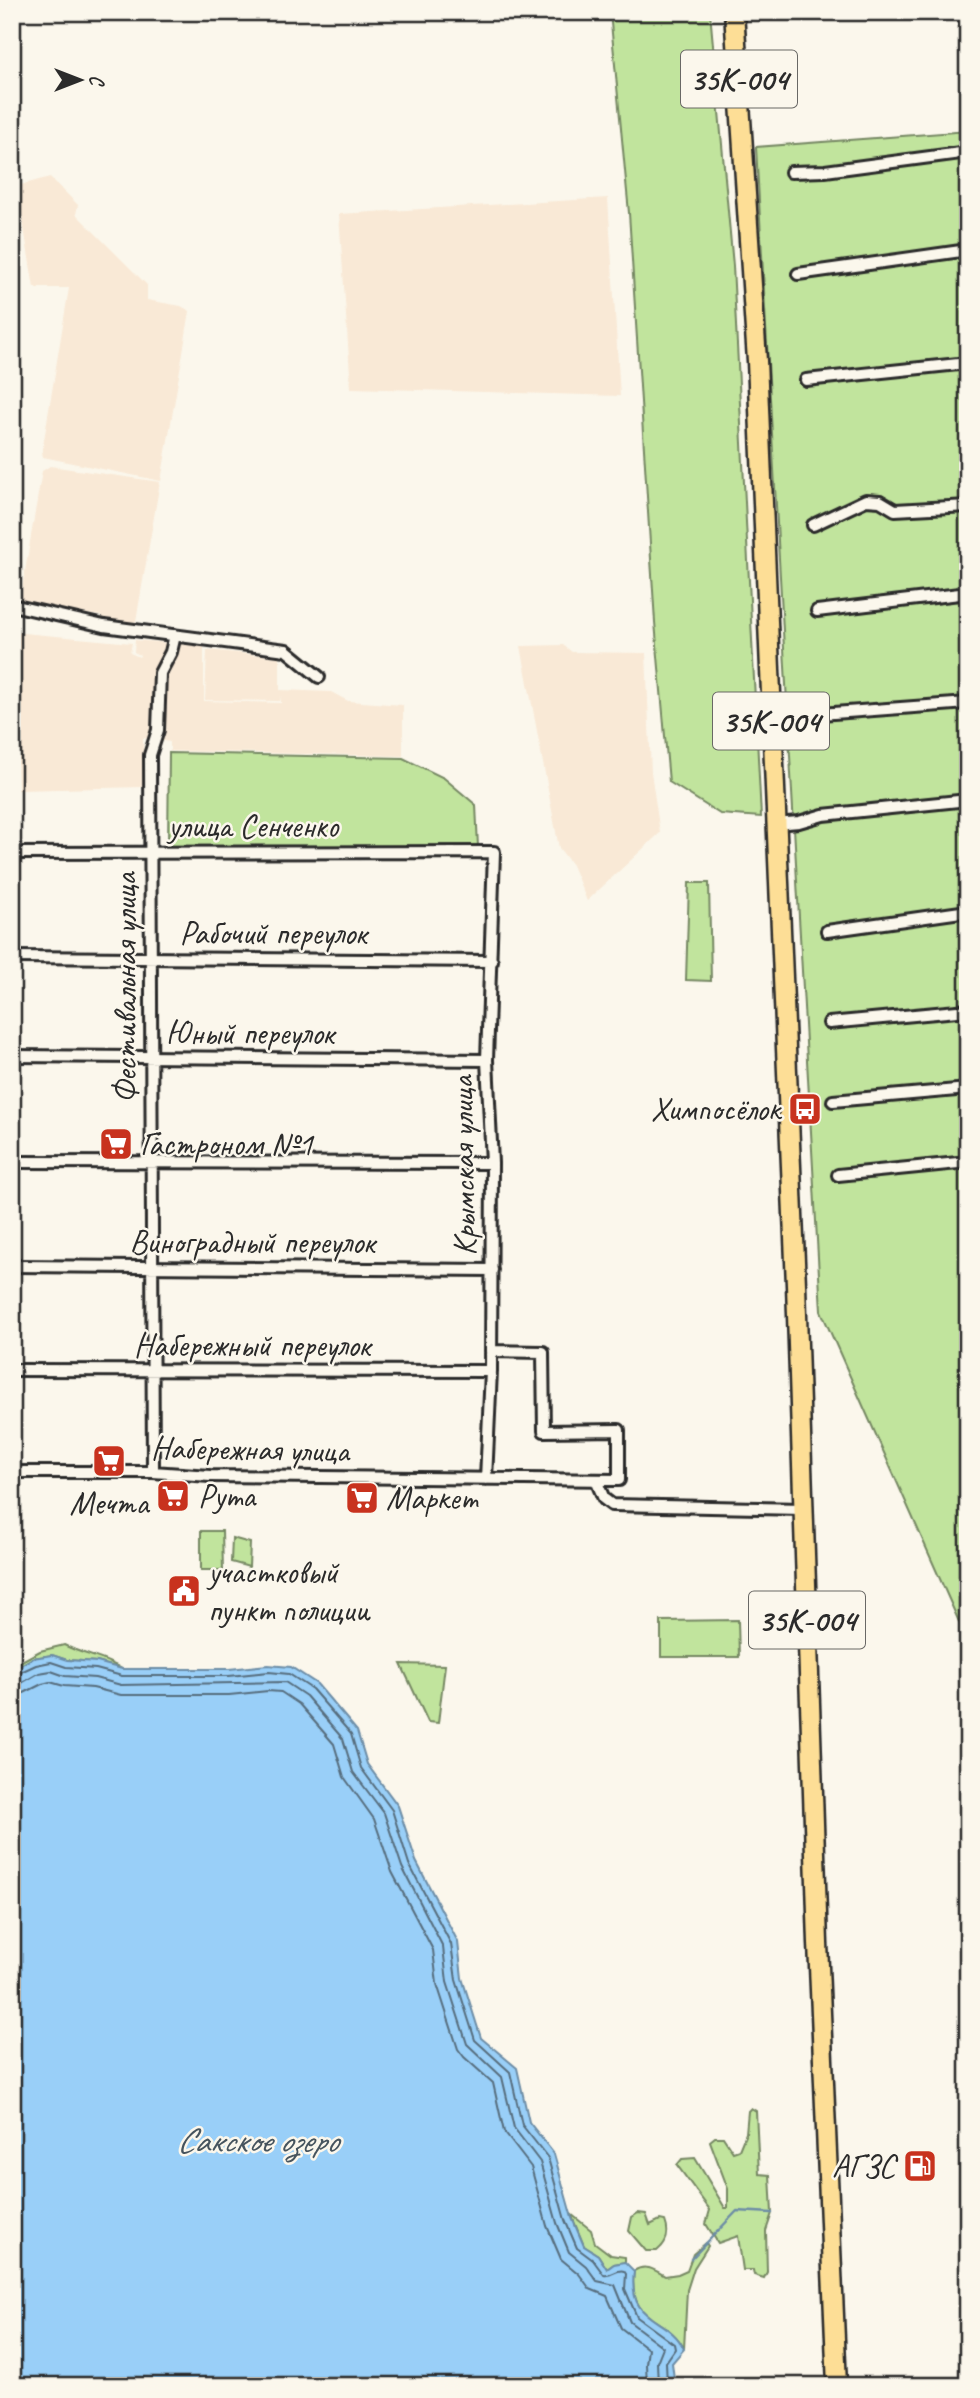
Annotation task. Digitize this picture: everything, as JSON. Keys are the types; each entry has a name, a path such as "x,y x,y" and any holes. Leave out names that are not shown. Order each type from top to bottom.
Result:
{"main road":[{"path":"723,12 732,118 743,146"},
{"name":"35К-004","path":"734,12 757,375 795,1271 818,1943 837,2386"}],"street":[{"path":"791,172 825,171 968,152"},
{"path":"798,274 968,250"},
{"path":"806,380 968,363"},
{"path":"813,525 866,500 880,501 895,510 968,506"},
{"path":"817,611 968,593"},
{"path":"12,605 97,625 286,650 319,677"},
{"name":"Фестивальная улица","path":"153,1472 150,755 158,730 160,673 172,652 175,635"},
{"path":"820,714 968,704"},
{"path":"775,824 799,822 822,815 968,800"},
{"name":"улица Сенченко","path":"12,853 494,852"},
{"name":"Крымская улица","path":"486,1479 492,1270 492,1163 487,1060 494,852"},
{"path":"827,931 968,911"},
{"name":"Рабочий переулок","path":"12,957 492,961"},
{"path":"829,1023 968,1010"},
{"name":"Юный переулок","path":"12,1056 487,1060"},
{"path":"833,1101 968,1089"},
{"path":"12,1162 492,1163"},
{"path":"838,1175 968,1162"},
{"name":"Виноградный переулок","path":"12,1266 492,1270"},
{"path":"491,1351 543,1352 544,1431 620,1430 619,1480 596,1480 604,1499 612,1504 803,1509"},
{"name":"Набережный переулок","path":"12,1370 491,1371"},
{"name":"Набережная улица","path":"12,1472 596,1480"}],"shaded area":[{"path":"50,177 78,205 76,214 147,285 147,300 181,306 190,311 161,481 43,457 69,288 34,288 17,186"},
{"path":"608,198 620,396 351,388 339,214"},
{"path":"50,466 160,482 133,627 100,623 101,616 37,607 20,601 42,471"},
{"path":"12,632 132,643 130,653 139,657 140,655 134,652 135,640 204,646 204,701 281,703 280,696 280,701 205,700 207,650 280,657 280,690 331,692 348,701 403,705 403,756 170,751 170,742 143,738 144,787 18,790"},
{"path":"563,645 572,652 646,653 651,772 660,833 587,901 572,865 559,848 521,646"}],"green space":[{"path":"610,12 710,12 733,266 761,817 720,814 669,782 655,622 629,213"},
{"path":"959,12 968,12 966,117"},
{"path":"968,131 968,1642 821,1311 756,147"},
{"path":"169,753 403,758 444,778 476,805 478,847 168,847"},
{"path":"689,883 709,883 711,981 686,980"},
{"path":"201,1531 222,1531 223,1570 201,1570"},
{"path":"232,1538 250,1543 249,1567 231,1562"},
{"path":"738,1620 739,1657 661,1657 661,1621"},
{"path":"64,1645 122,1669 52,1655 33,1658 12,1670 12,1666 40,1651"},
{"path":"401,1664 445,1665 438,1723 428,1722"},
{"path":"751,2108 756,2111 759,2174 770,2175 772,2213 766,2231 767,2272 764,2278 754,2275 753,2270 743,2270 738,2236 718,2243 706,2224 710,2210 677,2165 682,2159 695,2158 725,2208 728,2208 728,2189 710,2141 715,2137 723,2137 733,2152 739,2150"},
{"path":"638,2213 646,2214 650,2225 660,2220 665,2221 667,2238 657,2251 646,2251 629,2231 632,2217"},
{"path":"571,2214 591,2230 595,2243 611,2255 625,2257 625,2262 614,2264 607,2269 598,2255 584,2246"},
{"path":"706,2243 708,2246 694,2268 687,2290 684,2349 669,2330 643,2311 637,2302 634,2271 646,2267 665,2276 678,2274 687,2270 693,2254"}],"water":[{"name":"Сакское озеро","path":"52,1655 122,1669 229,1669 268,1665 291,1667 317,1684 357,1731 367,1764 398,1806 416,1861 458,1942 462,1978 481,2038 517,2068 529,2122 554,2154 572,2218 584,2246 598,2255 607,2269 614,2264 625,2262 634,2271 637,2302 643,2311 677,2338 684,2349 672,2363 675,2386 12,2386 12,1670 33,1658"}],"waterway":[{"path":"691,2259 737,2211 772,2213"}],"place":[{"name":"Химпосёлок","path":"805,1109"},
{"name":"Гастроном №1","path":"116,1144"},
{"name":"Мечта","path":"109,1461"},
{"name":"Рута","path":"173,1496"},
{"name":"Маркет","path":"362,1498"},
{"name":"участковый пункт полиции","path":"184,1591"},
{"name":"АГЗС","path":"920,2166"}]}
